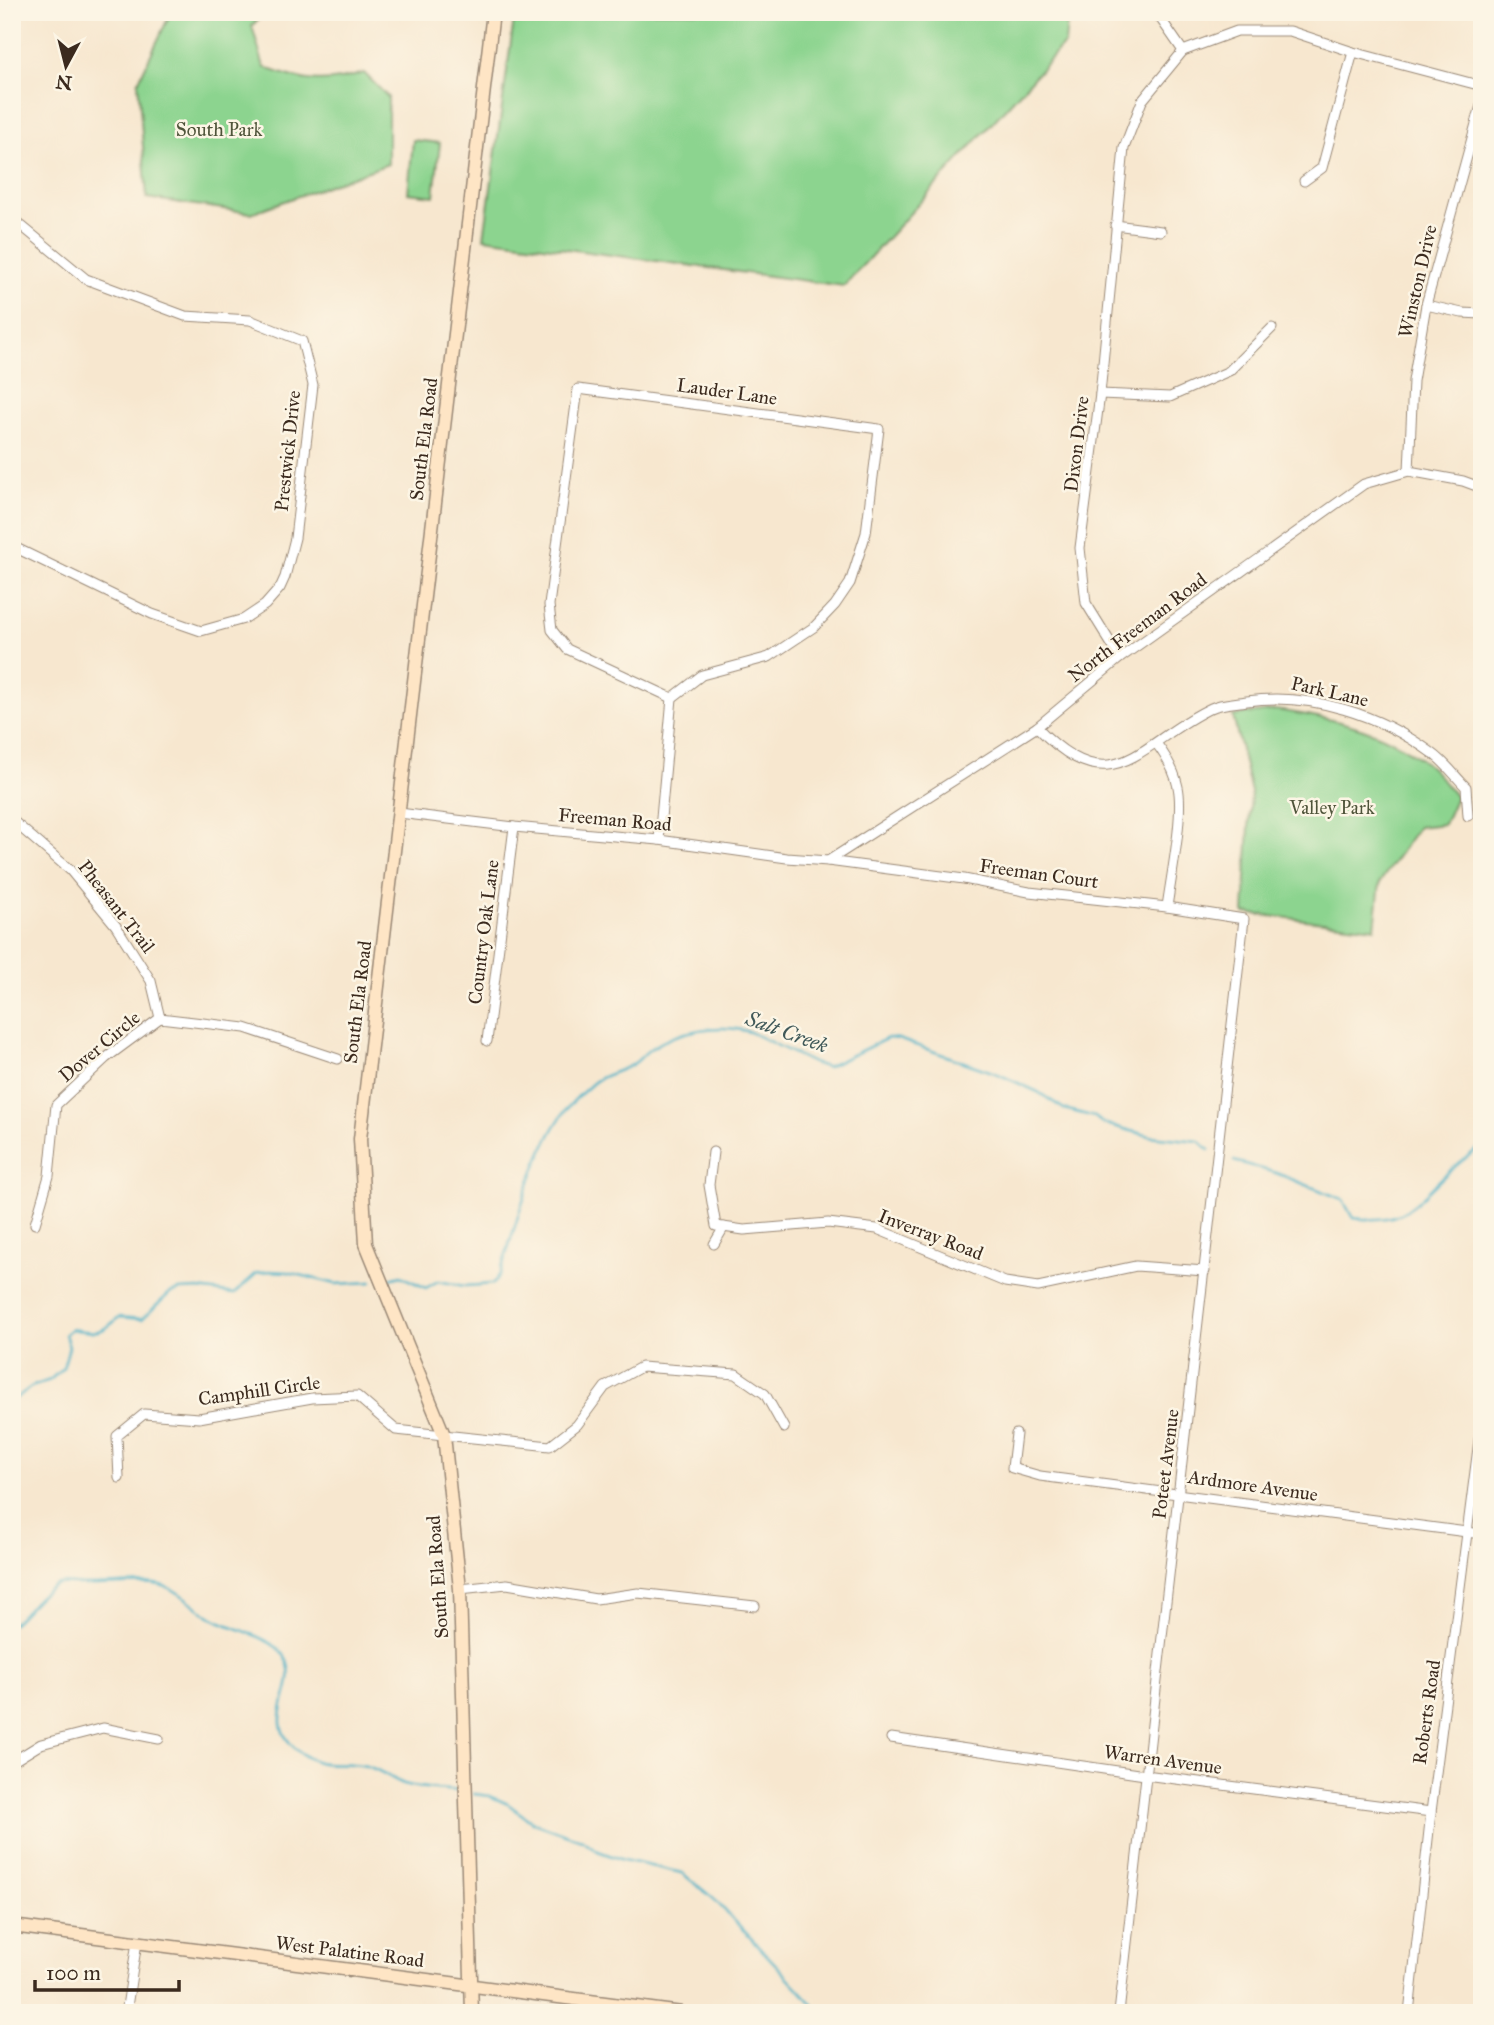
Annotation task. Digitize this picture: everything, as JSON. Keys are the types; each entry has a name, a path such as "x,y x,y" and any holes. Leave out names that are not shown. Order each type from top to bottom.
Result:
{"main road":[{"name":"South Ela Road","path":"472,2013 460,1589 444,1435 366,1244 360,1139 493,12"},
{"name":"West Palatine Road","path":"12,1926 682,2013"}],"street":[{"path":"1156,12 1183,51 1237,31 1290,31 1353,52 1482,86"},
{"name":"Dixon Drive","path":"1120,657 1086,603 1080,548 1100,394 1124,148 1142,101 1183,51"},
{"path":"1304,181 1321,168 1353,52"},
{"name":"Winston Drive","path":"1409,471 1413,381 1426,306 1482,102"},
{"name":"Prestwick Drive","path":"12,218 86,279 185,316 250,320 302,341 313,385 295,538 285,577 280,589 244,619 201,631 152,614 12,546"},
{"path":"1115,225 1161,231"},
{"path":"1426,306 1482,314"},
{"path":"1100,394 1170,397 1229,371 1272,328"},
{"name":"Lauder Lane","path":"578,389 879,429 866,533 850,583 835,606 814,627 769,657 702,675 672,698 567,649 552,631 549,605 578,389"},
{"name":"North Freeman Road","path":"828,861 1037,727 1120,657 1364,484 1409,471 1463,481 1482,488"},
{"path":"659,840 672,698"},
{"name":"Park Lane","path":"1037,727 1058,749 1090,764 1114,764 1131,759 1213,706 1275,698 1333,706 1386,723 1434,754 1466,787 1468,816"},
{"path":"1156,743 1164,753 1178,785 1180,803 1167,907"},
{"name":"Freeman Road","path":"399,813 828,861"},
{"name":"Pheasant Trail","path":"12,820 70,870 116,926 151,981 160,1018"},
{"name":"Country Oak Lane","path":"487,1041 514,827"},
{"name":"Freeman Court","path":"828,861 964,879 1029,892 1167,907 1244,919"},
{"name":"Poteet Avenue","path":"1119,2013 1244,919"},
{"path":"160,1018 245,1028 338,1059"},
{"name":"Dover Circle","path":"35,1224 49,1175 56,1105 106,1058 160,1018"},
{"path":"713,1152 709,1185 716,1226 724,1227 714,1244"},
{"name":"Inverray Road","path":"724,1227 744,1230 828,1223 877,1229 1005,1282 1038,1287 1136,1266 1205,1271"},
{"path":"444,1435 550,1446 577,1425 605,1387 641,1367 736,1374 765,1394 783,1428"},
{"name":"Camphill Circle","path":"119,1478 117,1436 144,1414 200,1418 312,1398 357,1396 396,1430 444,1435"},
{"name":"Roberts Road","path":"1409,2013 1431,1812 1482,1417"},
{"name":"Ardmore Avenue","path":"1016,1434 1012,1468 1040,1476 1482,1534"},
{"path":"460,1589 507,1584 596,1599 638,1592 755,1606"},
{"path":"12,1762 41,1744 103,1728 159,1739"},
{"name":"Warren Avenue","path":"891,1738 1145,1775 1431,1812"},
{"path":"126,2013 137,1942"}],"green space":[{"name":"South Park","path":"171,12 264,12 252,26 264,67 302,79 325,81 364,73 388,97 388,164 251,213 147,198 138,82"},
{"path":"515,12 1068,12 1065,43 844,286 484,238"},
{"path":"413,140 440,143 434,196 408,193"},
{"name":"Valley Park","path":"1276,710 1353,726 1390,740 1428,765 1456,797 1444,824 1418,827 1380,882 1375,928 1244,913 1251,792 1233,716"}],"waterway":[{"name":"Salt Creek","path":"389,1279 401,1276 426,1288 438,1281 465,1286 493,1284 500,1274 537,1164 557,1123 569,1106 597,1080 631,1065 650,1049 674,1037 700,1030 726,1028 750,1032 815,1064 827,1067 888,1038 898,1039 998,1074 1038,1092 1064,1109 1095,1117 1102,1123 1150,1136 1199,1141 1209,1150"},
{"name":"Salt Creek","path":"1234,1161 1276,1173 1342,1199 1353,1218 1384,1219 1413,1206 1482,1146"},
{"name":"Salt Creek","path":"12,1401 31,1387 50,1380 63,1368 69,1347 65,1334 71,1329 97,1331 119,1317 142,1319 170,1293 199,1289 234,1294 257,1273 270,1271 288,1272 336,1284 372,1282"},
{"path":"12,1624 43,1593 58,1584 143,1583 168,1588 211,1617 264,1639 284,1655 289,1667 289,1679 281,1726 296,1749 314,1761 366,1766 410,1786 457,1791"},
{"path":"474,1794 490,1796 508,1804 532,1822 582,1840 598,1851 623,1860 682,1873 714,1899 813,2004 811,2009 817,2013"}]}
